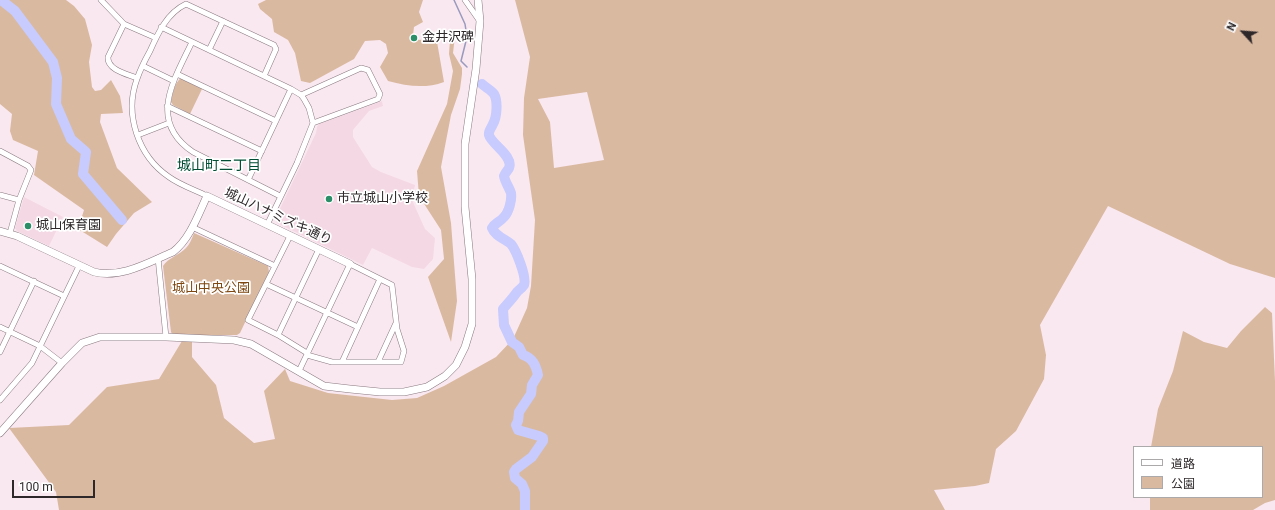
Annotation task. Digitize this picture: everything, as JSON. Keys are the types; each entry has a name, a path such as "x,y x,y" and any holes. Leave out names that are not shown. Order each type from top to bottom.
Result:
{"street":[{"path":"101,0 124,24 156,38"},
{"path":"465,0 480,21"},
{"path":"0,433 62,363 82,343 90,339 100,337 234,340 251,344 324,386 380,392 404,392 427,387 445,376 456,365 465,347 472,324 472,279 465,207 465,144 476,69 480,21 478,0"},
{"path":"207,196 172,179 150,160 141,146 134,122 132,110 137,78 161,27 164,22 180,7 186,4 274,44 276,49 264,76"},
{"path":"209,50 223,21"},
{"path":"124,24 108,57 108,60 109,64 113,68 137,78"},
{"path":"161,27 291,89 301,95 309,108 313,123 267,225"},
{"path":"192,42 168,98 167,106 169,123 176,137 187,148 210,162 280,196"},
{"path":"143,66 174,82"},
{"path":"301,95 361,68 368,70 380,94 378,99 313,123"},
{"path":"177,74 276,121"},
{"path":"248,180 291,89"},
{"path":"167,106 262,151"},
{"path":"138,135 169,123"},
{"path":"0,153 28,166 31,170 19,200 10,233"},
{"path":"0,195 19,200"},
{"name":"城山ハナミズキ通り","path":"0,231 10,233 94,272 109,274 128,270 173,252 179,248 187,237 207,196 350,264"},
{"path":"192,227 275,266"},
{"path":"290,236 248,320 278,335 307,354 327,361 401,362 404,351 396,323 392,285 350,264 327,313 307,354 299,371"},
{"path":"278,335 319,250"},
{"path":"158,258 166,338"},
{"path":"0,400 3,393 32,363 79,266"},
{"path":"0,273 1,267 64,296"},
{"path":"342,362 380,279"},
{"path":"0,352 34,282"},
{"path":"266,284 358,327"},
{"path":"378,362 396,323"},
{"path":"0,327 40,346 62,363"}],"shaded area":[{"path":"382,101 383,106 369,111 353,130 353,137 372,167 415,185 412,200 425,229 435,238 433,259 424,269 412,267 372,248 363,265 277,223 275,219 319,124"},
{"path":"24,197 63,217 49,246 17,231 15,228"}],"green space":[{"path":"0,0 66,0 74,6 85,19 92,45 89,62 92,87 95,91 101,90 111,80 120,96 123,113 101,114 100,122 117,168 152,202 134,213 107,247 78,229 84,210 34,175 38,151 13,140 10,131 12,114 0,104"},
{"path":"266,0 423,0 419,12 423,22 414,27 413,35 419,40 425,39 428,30 432,36 436,36 444,82 430,86 416,86 388,81 380,67 388,53 386,44 380,40 365,41 354,59 310,83 301,81 295,53 288,40 274,32 272,19 260,9 258,4"},
{"path":"515,0 1275,0 1275,278 1230,264 1108,206 1040,325 1046,355 1044,379 1016,431 996,449 989,483 975,486 934,490 945,510 59,510 56,492 9,428 69,425 107,387 159,379 185,336 192,338 192,357 216,385 224,418 254,443 275,439 264,391 285,369 290,381 328,393 392,400 417,398 444,386 496,357 513,339 527,308 531,286 535,220 523,135 524,98 530,57","holes":["587,92 604,160 554,168 550,122 538,99"]},
{"path":"455,36 453,53 462,68 462,74 460,89 451,115 441,167 451,223 457,301 451,342 428,277 444,259 441,230 419,196 417,171 447,104 453,71 449,54 450,40"},
{"path":"181,78 202,89 190,114 173,105 171,102 175,86"},
{"name":"城山中央公園","path":"194,233 268,266 269,272 240,333 237,335 173,335 171,332 163,266 186,248"},
{"path":"1265,307 1272,313 1275,381 1275,500 1265,503 1253,510 1150,510 1150,498 1263,498 1263,446 1151,446 1158,409 1173,371 1183,331 1204,342 1227,348 1241,331"}],"waterway":[{"path":"1,0 15,11 53,62 57,78 56,104 71,139 86,152 83,174 122,220"},
{"path":"454,0 465,24 467,37 461,61 467,67"},
{"path":"482,84 494,94 496,101 495,117 489,135 508,159 510,164 504,176 511,193 510,206 506,215 492,228 495,233 513,247 525,281 524,285 503,309 504,325 512,342 519,347 523,355 534,363 538,375 532,385 531,394 519,412 516,425 518,430 543,438 543,441 532,457 514,472 515,478 522,484 525,491 525,510"}],"place":[{"name":"金井沢碑","path":"414,38"},
{"name":"市立城山小学校","path":"329,199"},
{"name":"城山保育園","path":"28,226"}],"district":[{"name":"城山町二丁目","path":"219,166"}]}
